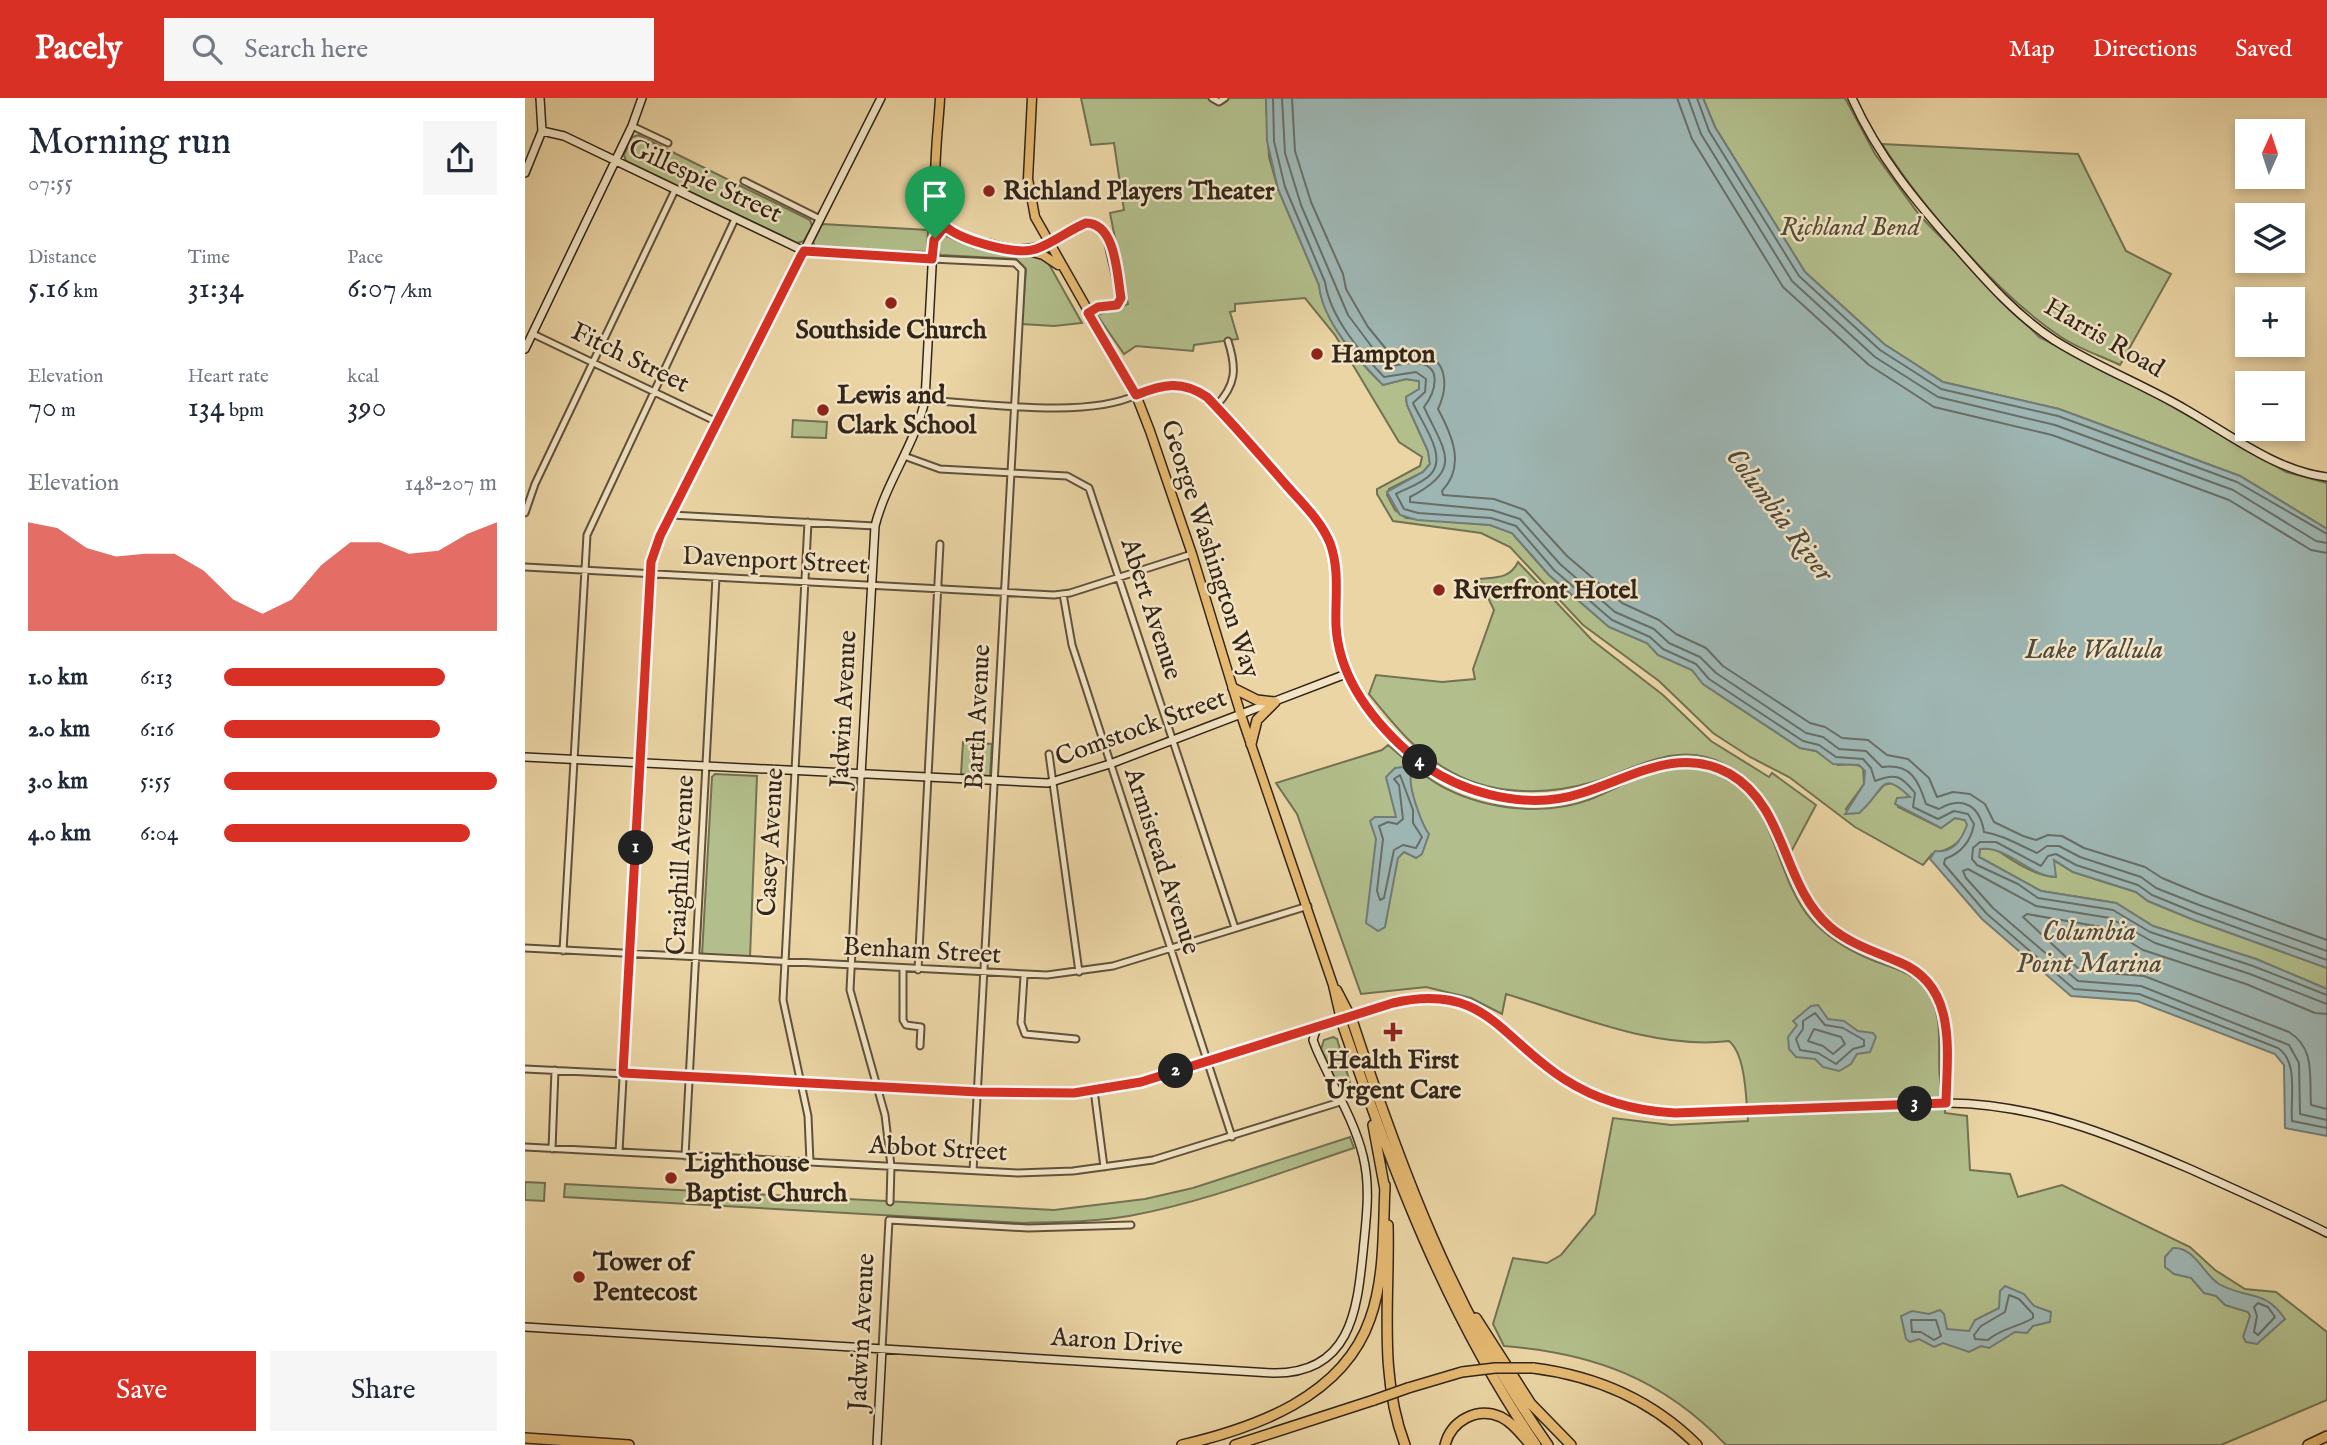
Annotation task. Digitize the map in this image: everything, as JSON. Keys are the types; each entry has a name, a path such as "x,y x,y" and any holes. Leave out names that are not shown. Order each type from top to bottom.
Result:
{"highway":[{"path":"1233,688 1257,700 1275,702"},
{"path":"1251,744 1258,720 1275,702"},
{"name":"George Washington Way","path":"1346,1018 1365,1092 1409,1211 1448,1295 1497,1384 1536,1445"},
{"name":"George Washington Way","path":"1346,1018 1418,1210 1446,1272 1493,1361 1548,1445"},
{"path":"1365,1092 1385,1185 1389,1241 1387,1360 1405,1445"},
{"path":"1182,1445 1239,1428 1297,1402 1321,1387 1344,1366 1365,1333 1374,1307 1385,1185"},
{"path":"1446,1272 1526,1397 1571,1445"},
{"path":"1235,1445 1462,1372 1533,1368 1582,1376 1628,1394 1660,1413 1697,1445"},
{"path":"1445,1445 1457,1423 1483,1414 1509,1422 1531,1445"},
{"path":"525,1436 629,1445"},
{"path":"2308,1445 2327,1436"}],"main road":[{"path":"940,98 936,200 945,226 967,238 1041,254 1063,269"},
{"name":"George Washington Way","path":"1032,98 1028,179 1033,209 1048,243 1136,395 1192,554 1241,715 1346,1018"},
{"path":"1026,251 1048,243"}],"street":[{"path":"525,173 542,131 540,98"},
{"path":"525,349 529,332 615,162 642,98"},
{"path":"619,1152 653,552 881,98"},
{"path":"1212,98 1219,102 1225,98"},
{"name":"Harris Road","path":"1852,98 1876,146 1902,183 2001,296 2045,334 2152,389 2284,465 2327,477"},
{"path":"632,126 667,143"},
{"name":"Gillespie Street","path":"542,131 564,136 804,251 1020,265"},
{"path":"744,181 820,219"},
{"path":"525,513 674,190"},
{"path":"563,951 583,570 589,527 735,219"},
{"path":"1048,243 1086,223 1097,224 1105,231 1121,301 1117,305 1098,307 1088,313"},
{"name":"Jadwin Avenue","path":"890,1202 888,1128 854,1013 851,966 871,585 875,526 920,422 925,400 934,240 945,226"},
{"name":"Barth Avenue","path":"974,1171 1020,265"},
{"name":"Fitch Street","path":"529,332 717,422"},
{"path":"1216,406 1229,391 1235,377 1228,341"},
{"path":"925,400 1094,407 1119,403 1161,386 1180,384 1200,392 1216,406 1322,526 1329,540 1337,570 1336,628 1346,674 1367,709 1418,761 1443,777 1483,793 1516,799 1566,797 1652,767 1677,762 1713,767 1742,782 1766,810 1801,889 1826,923 1857,945 1917,971 1932,986 1943,1005 1946,1021 1946,1103"},
{"path":"904,456 935,469 1010,474"},
{"name":"Abert Avenue","path":"1010,474 1067,476 1080,481 1094,494 1235,928"},
{"path":"671,514 875,526"},
{"name":"Casey Avenue","path":"808,522 793,771 784,1009 808,1116 810,1162"},
{"path":"918,970 940,544"},
{"name":"Davenport Street","path":"525,567 1063,594 1192,554"},
{"name":"Craighill Avenue","path":"685,1156 716,577"},
{"name":"Armistead Avenue","path":"1063,594 1072,645 1232,1137"},
{"name":"Comstock Street","path":"525,757 927,779 1053,782 1174,741 1346,674"},
{"path":"1049,754 1079,972"},
{"name":"Benham Street","path":"525,948 1024,976 1079,972 1171,950 1308,906"},
{"path":"903,969 904,1020 906,1025 921,1027 920,1046"},
{"path":"1024,976 1021,1023 1025,1034 1076,1040"},
{"path":"525,1069 1049,1095 1141,1082 1405,1000 1453,1000 1490,1017 1553,1071 1585,1091 1615,1103 1650,1111 1675,1113 1946,1103 2020,1110 2089,1127 2243,1193 2327,1233"},
{"name":"Aaron Drive","path":"525,1326 1273,1373 1296,1371 1317,1362 1341,1342 1355,1318 1368,1192 1363,1155 1313,1040 1317,1027"},
{"path":"552,1149 555,1070"},
{"path":"1094,1090 1104,1167"},
{"name":"Abbot Street","path":"525,1147 1018,1173 1104,1167 1153,1160 1340,1102"},
{"name":"Jadwin Avenue","path":"877,1441 888,1220 1028,1228 1131,1225"}],"green space":[{"path":"1081,98 1266,98 1269,157 1278,189 1334,326 1352,352 1383,385 1406,379 1419,381 1419,389 1406,397 1407,405 1428,451 1430,464 1423,472 1389,489 1387,495 1395,510 1406,518 1490,525 1512,533 1549,575 1609,627 1647,643 1658,655 1692,670 1703,684 1800,748 1816,751 1838,765 1853,764 1863,767 1864,784 1846,809 1859,813 1884,785 1895,782 1911,798 1900,798 1898,807 1941,828 1955,818 1965,820 1968,825 1958,842 1932,854 1923,865 1855,827 1789,777 1750,757 1713,733 1659,681 1583,625 1510,547 1481,533 1393,521 1377,494 1377,489 1420,466 1422,457 1399,442 1335,335 1305,298 1235,304 1235,311 1230,312 1238,339 1194,345 1193,351 1136,346 1124,354 1097,315 1128,304 1110,213 1124,210 1114,143 1091,145"},
{"name":"Richland Bend","path":"1703,98 1845,98 1875,154 1920,216 2039,337 2157,398 2286,472 2327,483 2327,529 2240,476 2059,409 1943,382 1884,344 1805,272 1715,127"},
{"path":"638,135 810,220 812,226 804,241 797,243 626,161 624,155 632,137"},
{"path":"1882,144 2078,154 2126,251 2171,274 2120,365 2061,337 2013,299 1940,222"},
{"path":"822,224 928,230 927,252 816,248 813,242"},
{"path":"944,235 986,250 1046,259 1082,323 1054,326 1022,324 1026,269 1016,259 940,255 937,244"},
{"path":"793,420 827,422 826,438 792,437"},
{"path":"1518,562 1592,640 1663,695 1711,741 1769,777 1772,773 1816,805 1791,852 1760,796 1731,768 1713,759 1692,755 1669,756 1576,786 1522,791 1486,786 1453,773 1428,757 1397,728 1369,694 1376,675 1442,682 1475,679 1473,669 1494,610 1479,579 1507,574"},
{"path":"963,742 992,744 990,776 961,774"},
{"path":"1388,745 1447,789 1481,802 1518,808 1556,808 1574,804 1645,775 1672,768 1701,768 1726,776 1744,790 1758,809 1798,900 1811,919 1847,948 1902,971 1926,990 1936,1012 1939,1075 1945,1113 1967,1116 1970,1170 2010,1174 2018,1197 2062,1185 2190,1247 2215,1270 2245,1289 2276,1292 2327,1332 2327,1400 2221,1445 1726,1445 1677,1403 1625,1373 1568,1355 1504,1346 1493,1324 1513,1258 1547,1263 1561,1255 1595,1214 1613,1118 1671,1125 1748,1121 1742,1067 1735,1048 1729,1041 1701,1042 1644,1036 1506,994 1502,1014 1471,998 1426,987 1361,994 1297,814 1276,783 1382,750"},
{"path":"715,774 757,776 750,957 702,955 712,777"},
{"path":"1994,848 2039,874 2055,877 2053,860 2073,872 2136,892 2148,901 2194,920 2327,968 2327,989 2256,959 2153,926 2116,903 2041,891 1979,857 1980,849"},
{"path":"1333,1037 1337,1039 1354,1096 1345,1100 1321,1049 1324,1040"},
{"path":"1350,1137 1354,1148 1243,1186 1158,1210 1090,1221 1023,1223 564,1197 565,1184 1054,1210 1145,1199 1193,1188"},
{"path":"525,1182 545,1183 544,1201 525,1200"}],"water":[{"name":"Lake Wallula","path":"1266,98 1703,98 1715,127 1805,272 1884,344 1943,382 2059,409 2240,476 2327,529 2327,968 2194,920 2148,901 2136,892 2073,872 2054,860 2056,877 2036,872 2009,856 1990,849 1980,849 1979,857 2041,891 2116,903 2153,926 2256,959 2327,989 2327,1136 2285,1128 2284,1065 2275,1054 2137,1001 2071,996 1982,919 1930,859 1935,851 1947,850 1955,845 1967,825 1965,820 1955,818 1941,828 1895,804 1897,798 1910,797 1900,788 1887,783 1859,813 1845,814 1864,784 1865,771 1859,765 1833,764 1816,751 1800,748 1703,684 1692,670 1658,655 1647,643 1609,627 1549,575 1512,533 1490,525 1417,520 1400,515 1387,492 1423,472 1430,464 1428,451 1407,405 1406,397 1419,389 1419,381 1406,379 1383,385 1334,326 1278,189 1267,141"},
{"path":"1403,767 1411,775 1416,806 1429,834 1422,854 1416,858 1404,852 1398,858 1385,927 1378,931 1366,923 1376,839 1370,821 1375,817 1396,817 1386,777 1395,768"},
{"path":"1818,1005 1828,1019 1844,1021 1858,1031 1873,1033 1876,1037 1870,1052 1857,1054 1851,1064 1839,1071 1823,1067 1815,1059 1796,1057 1789,1049 1788,1037 1797,1025 1793,1021 1811,1006"},
{"path":"2173,1248 2193,1256 2219,1284 2270,1303 2285,1319 2257,1344 2246,1342 2243,1337 2250,1316 2248,1312 2225,1305 2216,1296 2204,1293 2191,1278 2174,1274 2165,1267 2165,1257"},
{"path":"2005,1286 2024,1294 2034,1306 2051,1312 2050,1322 2033,1326 2027,1333 2015,1332 1989,1348 1981,1346 1969,1352 1943,1343 1934,1347 1919,1339 1910,1342 1906,1339 1901,1316 1912,1311 1929,1314 1940,1310 1944,1314 1947,1329 1969,1331 1975,1320 1999,1308 2000,1291"}],"place":[{"name":"Richland Players Theater","path":"989,191"},
{"name":"Southside Church","path":"891,303"},
{"name":"Hampton","path":"1317,354"},
{"name":"Lewis and Clark School","path":"823,410"},
{"name":"Riverfront Hotel","path":"1439,590"},
{"name":"Health First Urgent Care","path":"1393,1032"},
{"name":"Lighthouse Baptist Church","path":"671,1178"},
{"name":"Tower of Pentecost","path":"579,1277"}],"route":[{"path":"1086,223 1097,224 1104,229 1109,239 1121,301 1117,305 1098,307 1088,313 1136,395 1173,384 1193,388 1207,397 1322,526 1329,540 1337,570 1336,628 1339,652 1346,674 1364,704 1399,743 1418,761 1443,777 1483,793 1516,799 1552,799 1579,794 1667,763 1703,764 1734,776 1766,810 1801,889 1812,908 1831,929 1857,945 1917,971 1932,986 1943,1005 1946,1021 1946,1103 1675,1113 1635,1108 1595,1096 1565,1079 1501,1024 1480,1011 1453,1000 1435,999 1393,1003 1141,1082 1074,1093 1049,1095 978,1092 623,1073 649,578 653,552 804,251 932,259 935,238 945,226 957,235 1011,250 1026,251 1038,248 1086,223"}],"water label":[{"name":"Columbia River","path":"1779,515"},
{"name":"Columbia Point Marina","path":"2089,948"}]}
